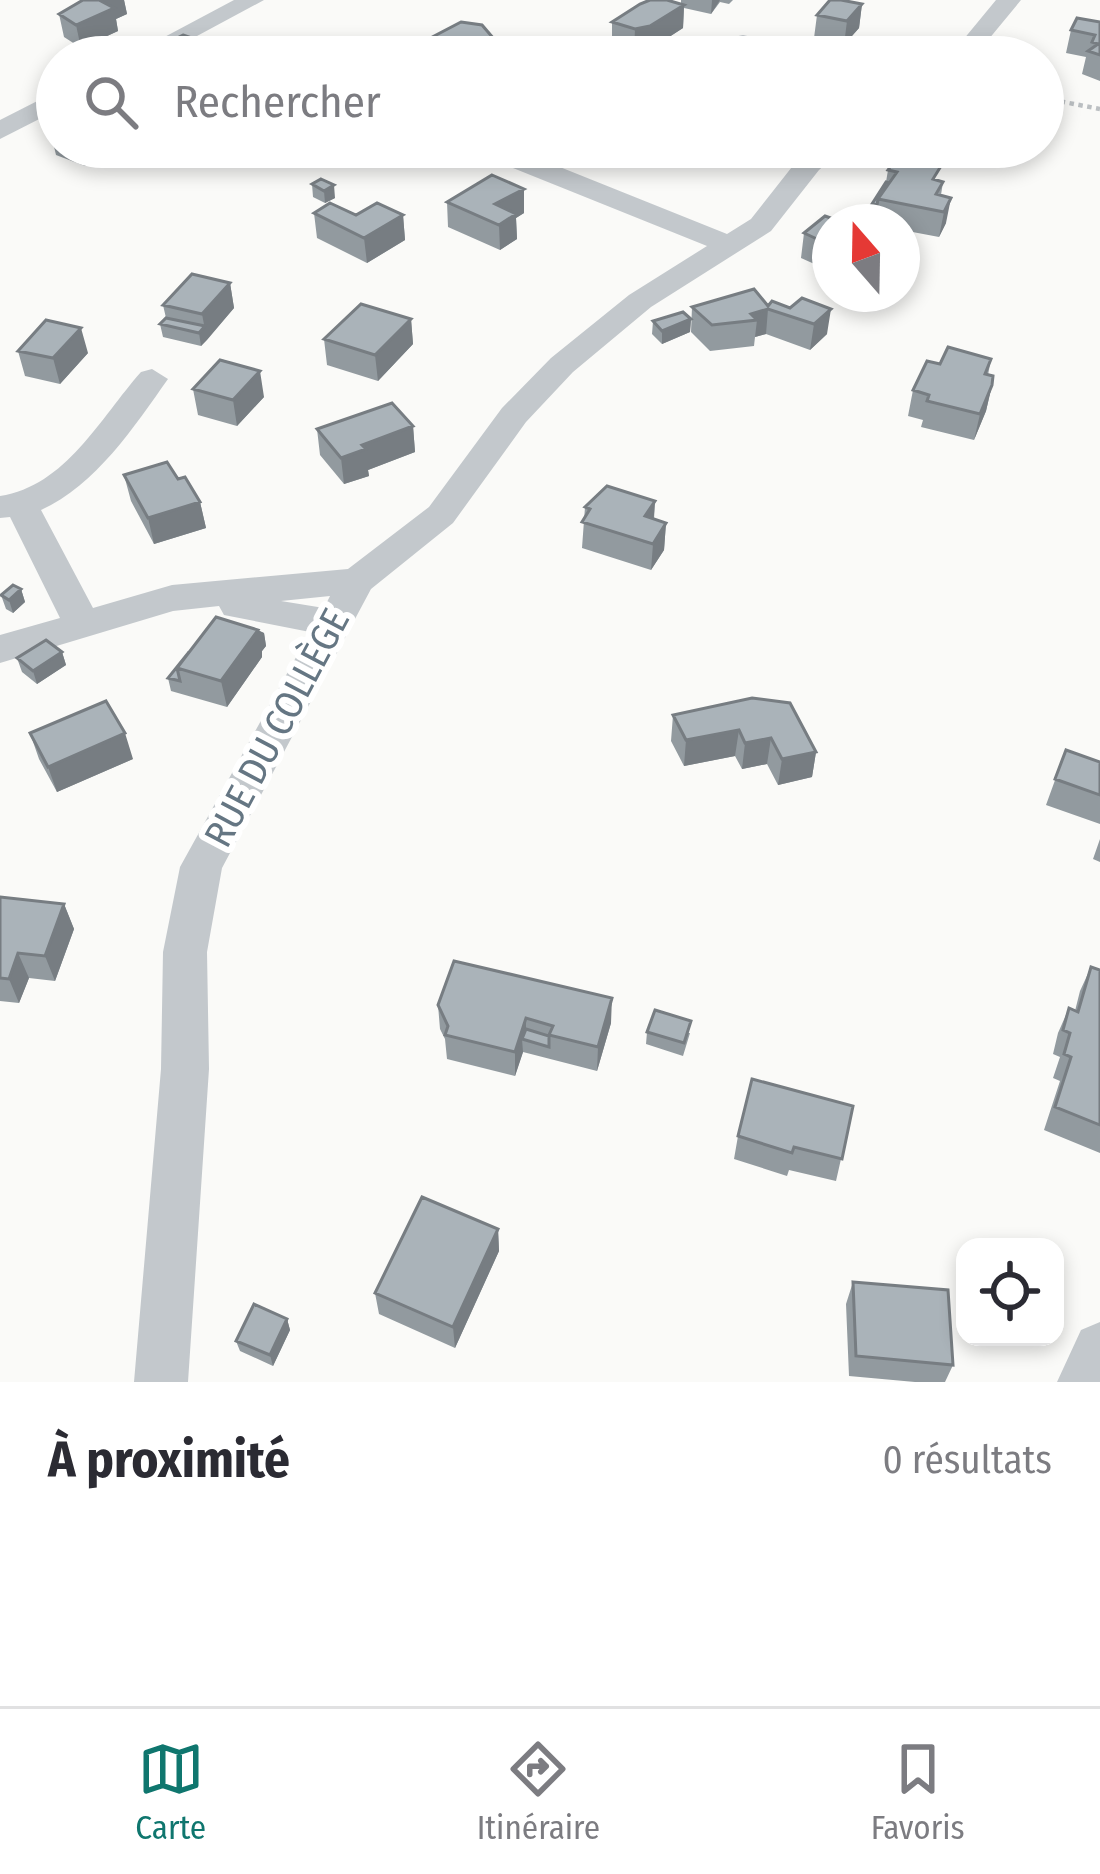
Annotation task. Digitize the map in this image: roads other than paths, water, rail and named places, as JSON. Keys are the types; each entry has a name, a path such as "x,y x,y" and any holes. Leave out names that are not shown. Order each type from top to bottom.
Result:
{"street":[{"path":"181,36 252,0"},
{"path":"979,36 1009,0"},
{"path":"0,131 36,111"},
{"path":"538,168 730,245"},
{"name":"RUE DU COLLÈGE","path":"161,1382 185,1069 185,952 201,867 357,581 441,515 514,415 562,364 640,301 761,225 806,168"},
{"path":"81,622 11,507 87,465 131,400 152,380"},
{"path":"0,649 172,598 357,581"},
{"path":"172,598 334,623"},
{"path":"1084,1382 1100,1349"}]}
